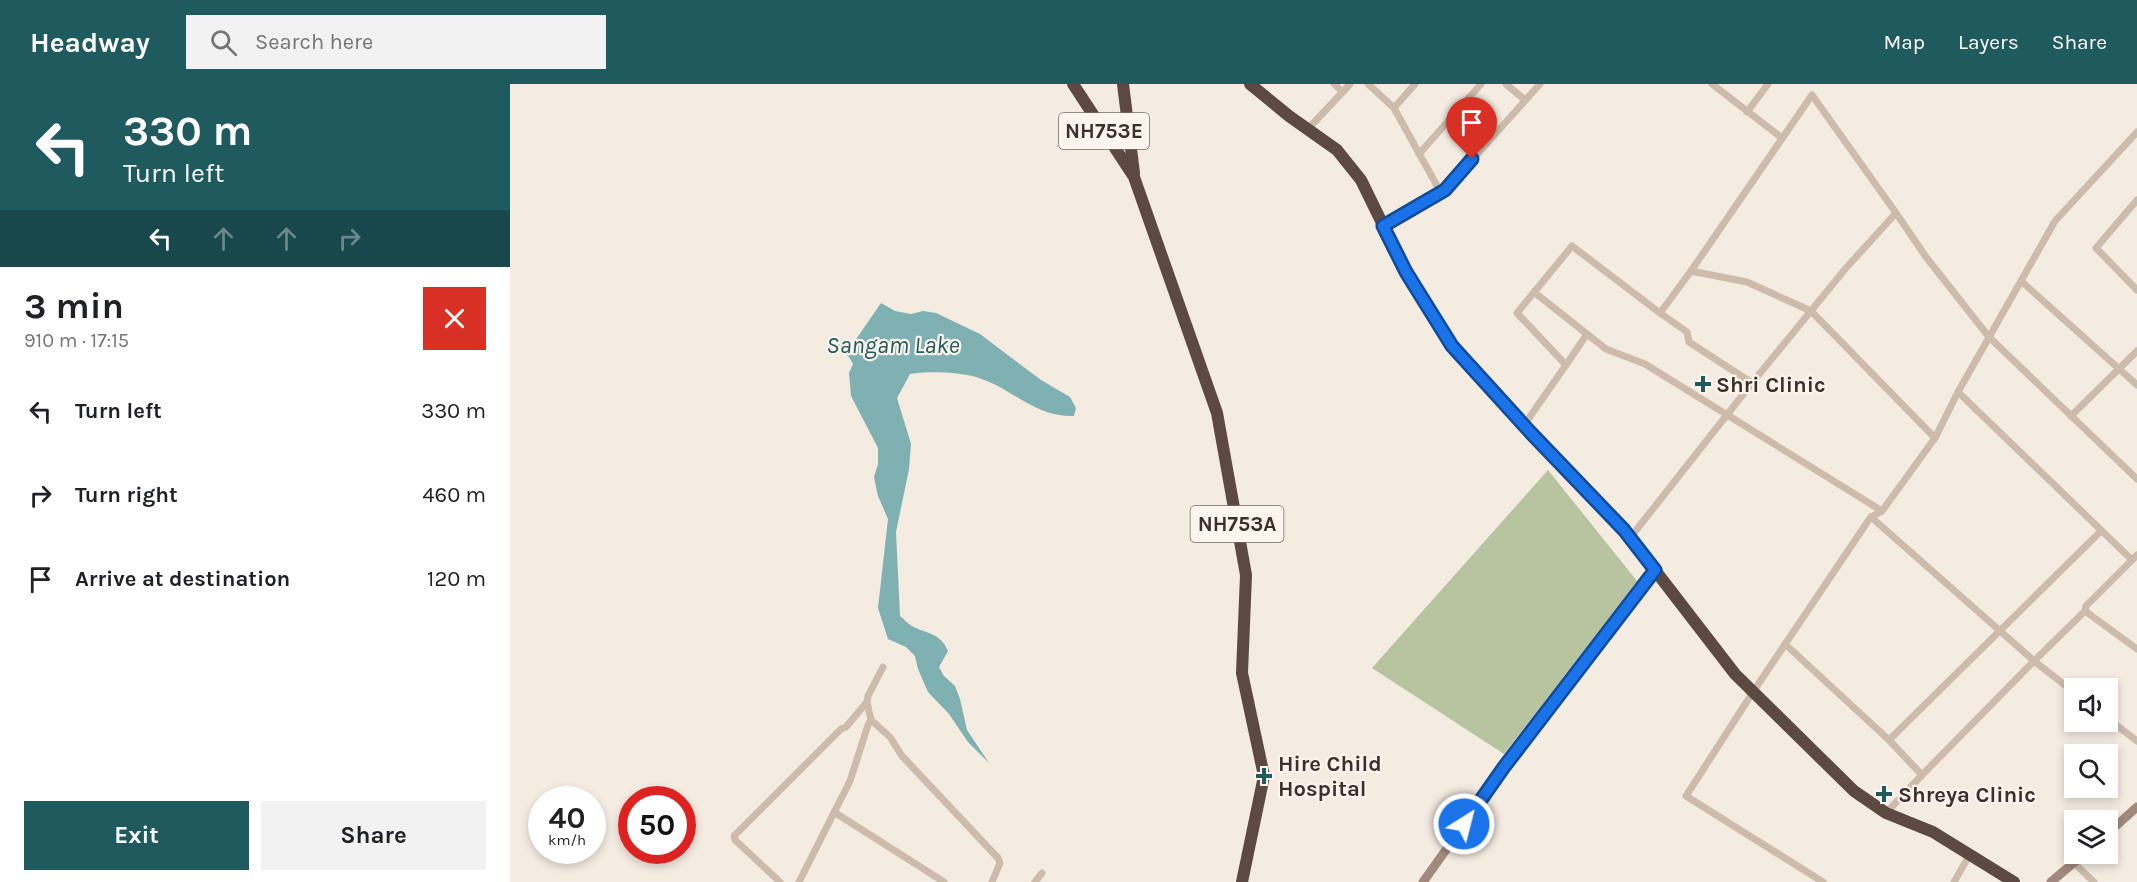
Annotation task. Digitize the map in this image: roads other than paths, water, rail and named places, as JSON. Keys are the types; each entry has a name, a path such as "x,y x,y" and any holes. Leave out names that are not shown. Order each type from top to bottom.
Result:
{"highway":[{"name":"NH753E","path":"1073,84 1134,177"},
{"name":"NH753A","path":"1123,84 1134,177 1217,413 1245,575 1242,673 1264,776 1242,882"},
{"path":"1250,84 1337,150 1361,180 1406,272 1452,346 1630,538 1735,675 1854,791 1886,813 1933,832 2014,882"}],"main road":[{"path":"1423,882 1504,767 1655,570"},
{"path":"2118,823 2137,807"},
{"path":"2051,882 2071,864"}],"street":[{"path":"1334,84 1343,92"},
{"path":"1308,129 1350,84"},
{"path":"1368,84 1394,108 1441,193"},
{"path":"1394,108 1415,84"},
{"path":"1419,154 1482,84"},
{"path":"1506,84 1524,100"},
{"path":"1383,226 1445,190 1540,84"},
{"path":"1712,84 1782,138"},
{"path":"1747,112 1768,84"},
{"path":"1660,313 1812,95 1926,257 1989,337 2137,479"},
{"path":"1823,882 1686,796 1871,517 1882,511 1935,438 1958,392 2055,221 2137,132"},
{"path":"2137,200 2096,248 2137,290"},
{"path":"1630,538 1846,268 1896,213"},
{"path":"1566,365 1517,313 1572,246 1687,332 1689,342 1752,383"},
{"path":"1691,271 1747,282 1811,311 1935,438"},
{"path":"2021,281 2137,385"},
{"path":"1534,292 1606,349 1645,364 1882,511"},
{"path":"1524,425 1587,334"},
{"path":"2071,416 2137,351"},
{"path":"1886,813 2085,611 2086,606 2134,557 2101,531 1958,392"},
{"path":"1871,517 2000,632 2064,684"},
{"path":"1889,740 2101,531"},
{"path":"2085,611 2137,649"},
{"path":"1785,644 1889,740 1922,775"},
{"path":"799,882 850,781 871,720 868,696 883,667"},
{"path":"780,882 735,840 734,836 841,729 846,727 867,702"},
{"path":"871,720 890,737 902,756 998,858 1000,863 992,882"},
{"path":"2118,727 2137,741"},
{"path":"834,812 944,882"},
{"path":"1954,882 1970,854"},
{"path":"2075,864 2094,882"},
{"path":"1035,882 1042,873"}],"water":[{"name":"Sangam Lake","path":"881,303 895,311 911,314 923,311 936,313 980,334 1041,380 1070,397 1076,408 1074,416 1048,412 1036,408 991,383 964,374 910,374 897,398 911,444 909,469 896,532 900,616 912,626 937,637 945,645 948,651 939,667 944,676 955,686 967,730 989,763 968,742 949,714 928,692 915,656 906,647 888,639 878,608 888,519 878,496 874,477 878,464 878,448 851,396 849,373 853,364 849,357 837,348 843,339 852,345"}],"place":[{"name":"Shri Clinic","path":"1703,384"},
{"name":"Hire Child Hospital","path":"1264,776"},
{"name":"Shreya Clinic","path":"1884,794"}]}
